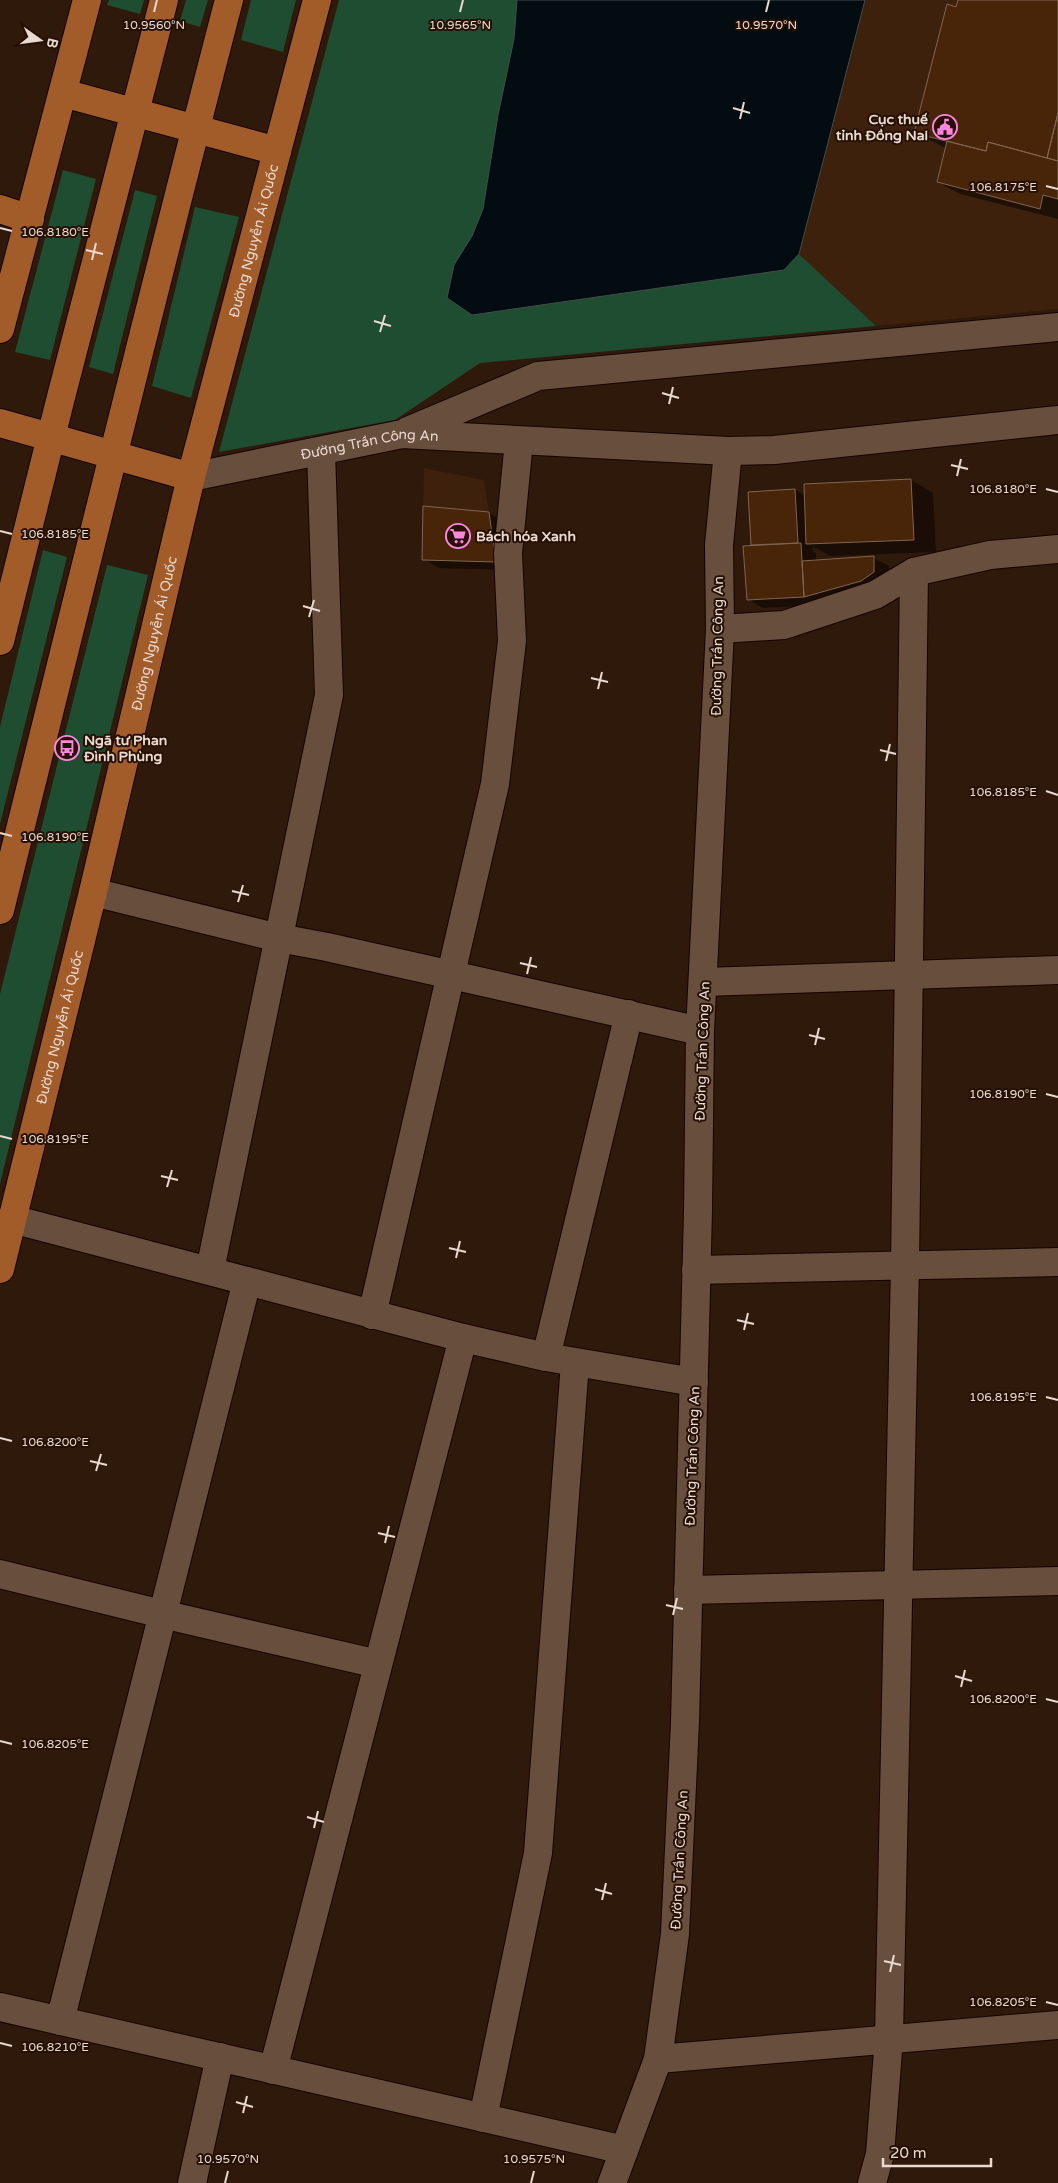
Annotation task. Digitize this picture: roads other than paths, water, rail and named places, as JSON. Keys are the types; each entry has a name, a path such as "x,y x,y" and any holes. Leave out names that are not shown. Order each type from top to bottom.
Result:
{"main road":[{"path":"0,329 88,0"},
{"path":"0,641 50,437 164,0"},
{"path":"0,910 181,182 229,0"},
{"name":"Đường Nguyễn Ái Quốc","path":"0,1269 93,892 191,477 317,0"},
{"path":"63,93 277,151"},
{"path":"0,209 30,219"},
{"path":"0,423 191,477"}],"street":[{"path":"402,434 538,376 1058,327"},
{"path":"728,451 774,450 1058,420"},
{"name":"Đường Trần Công An","path":"191,477 402,434 728,451 719,545 720,629 700,1031 700,1144 683,1790 675,1924 658,2059 612,2183"},
{"path":"372,1315 495,784 512,641 508,553 519,440"},
{"path":"210,1270 328,695 321,451"},
{"path":"720,629 784,624 875,595 914,572 990,555 1058,549"},
{"path":"872,2183 880,2154 889,2038 910,975 914,572"},
{"path":"93,892 279,938 700,1031"},
{"path":"703,982 1058,970"},
{"path":"546,1357 629,1014"},
{"path":"12,1219 463,1338 575,1363 624,1369 694,1382"},
{"path":"696,1270 1058,1262"},
{"path":"60,2021 247,1281"},
{"path":"273,2070 463,1338"},
{"path":"483,2118 538,1853 575,1363"},
{"path":"0,1574 378,1664"},
{"path":"688,1590 1058,1581"},
{"path":"0,2007 624,2150"},
{"path":"658,2059 1058,2025"},
{"path":"192,2183 220,2057"}],"place":[{"name":"Cục thuế tỉnh Đồng Nai","path":"945,127"},
{"name":"Bách hóa Xanh","path":"458,536"},
{"name":"Ngã tư Phan Đình Phùng","path":"67,748"}]}
